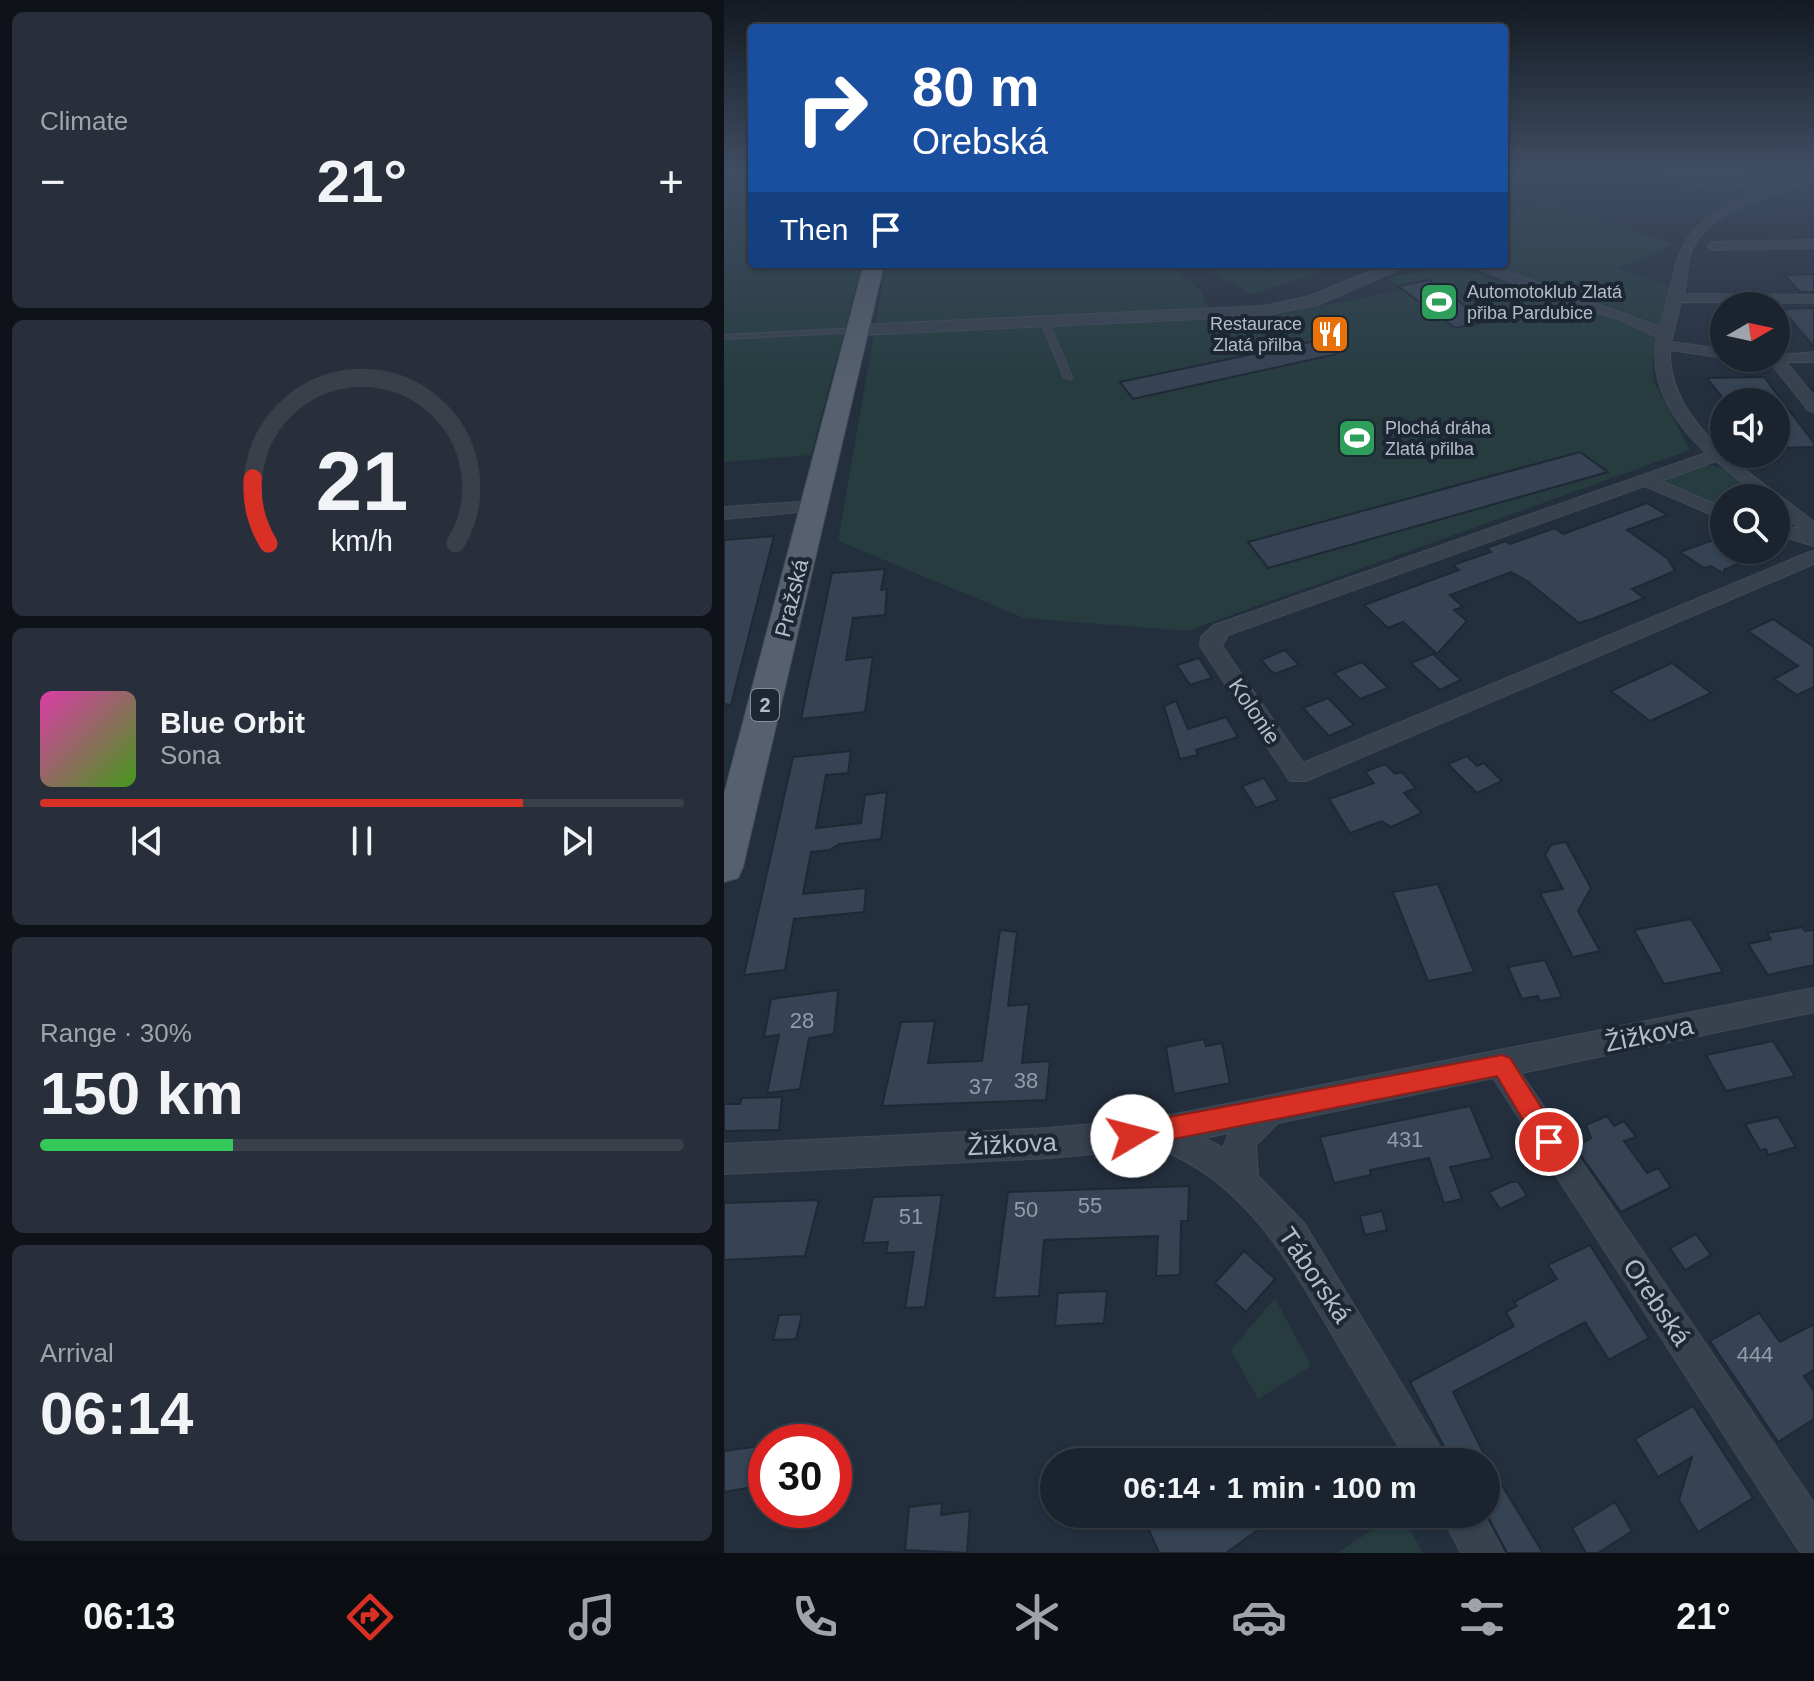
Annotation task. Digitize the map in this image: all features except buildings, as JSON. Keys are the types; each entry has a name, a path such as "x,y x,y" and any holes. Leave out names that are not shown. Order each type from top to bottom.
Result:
{"main road":[{"name":"2","path":"859,330 873,268"},
{"name":"Pražská","path":"724,867 859,330"}],"street":[{"path":"1690,241 1686,246 1664,340 1663,372 1675,401 1710,445"},
{"path":"1713,246 1814,244"},
{"path":"859,330 1280,309 1328,295 1393,268"},
{"path":"1485,268 1559,297 1627,317 1664,340 1710,351"},
{"path":"1676,298 1814,299"},
{"path":"1790,358 1814,357"},
{"path":"1786,372 1814,407"},
{"path":"1645,479 1710,457"},
{"path":"1736,468 1756,484"},
{"path":"1645,479 1672,494 1710,509"},
{"name":"Kolonie","path":"1645,479 1221,630 1212,637 1211,646 1298,775 1814,557"},
{"path":"724,513 814,506"},
{"path":"1790,511 1814,531"},
{"path":"1790,532 1814,540"},
{"name":"Žižkova","path":"724,1159 1050,1143 1155,1133 1814,1000"},
{"name":"Orebská","path":"1502,1065 1514,1089 1814,1538"},
{"path":"1250,1192 1239,1168 1239,1142 1254,1121 1272,1110"},
{"name":"Táborská","path":"1155,1133 1199,1150 1250,1192 1292,1235 1422,1448"},
{"path":"1469,1528 1484,1553"}],"lane":[{"path":"1045,323 1068,377"},
{"path":"724,337 859,330"}],"green space":[{"path":"724,241 748,241 748,268 861,268 811,455 724,462"},
{"name":"Plochá dráha Zlatá přilba","path":"1508,241 1665,241 1673,244 1618,269 1673,287 1652,362 1653,380 1690,450 1187,631 1024,618 838,541 885,268 1174,268 1201,291 1208,308 1237,323 1402,290 1389,279 1391,277 1435,268 1470,271 1500,283 1496,284 1503,289 1522,285 1489,268 1508,268"},
{"path":"1204,268 1333,268 1252,294"},
{"path":"1705,464 1710,468 1725,469 1744,484 1710,484 1710,501 1664,482 1664,479"},
{"path":"1275,1298 1311,1366 1258,1399 1231,1350"},
{"path":"1375,1528 1409,1528 1423,1553 1338,1553"}],"place":[{"name":"Automotoklub Zlatá přiba Pardubice","path":"1439,302"},
{"name":"Restaurace Zlatá přilba","path":"1330,334"},
{"name":"Plochá dráha Zlatá přilba","path":"1357,438"}],"route":[{"path":"1132,1136 1502,1065 1549,1142"}]}
